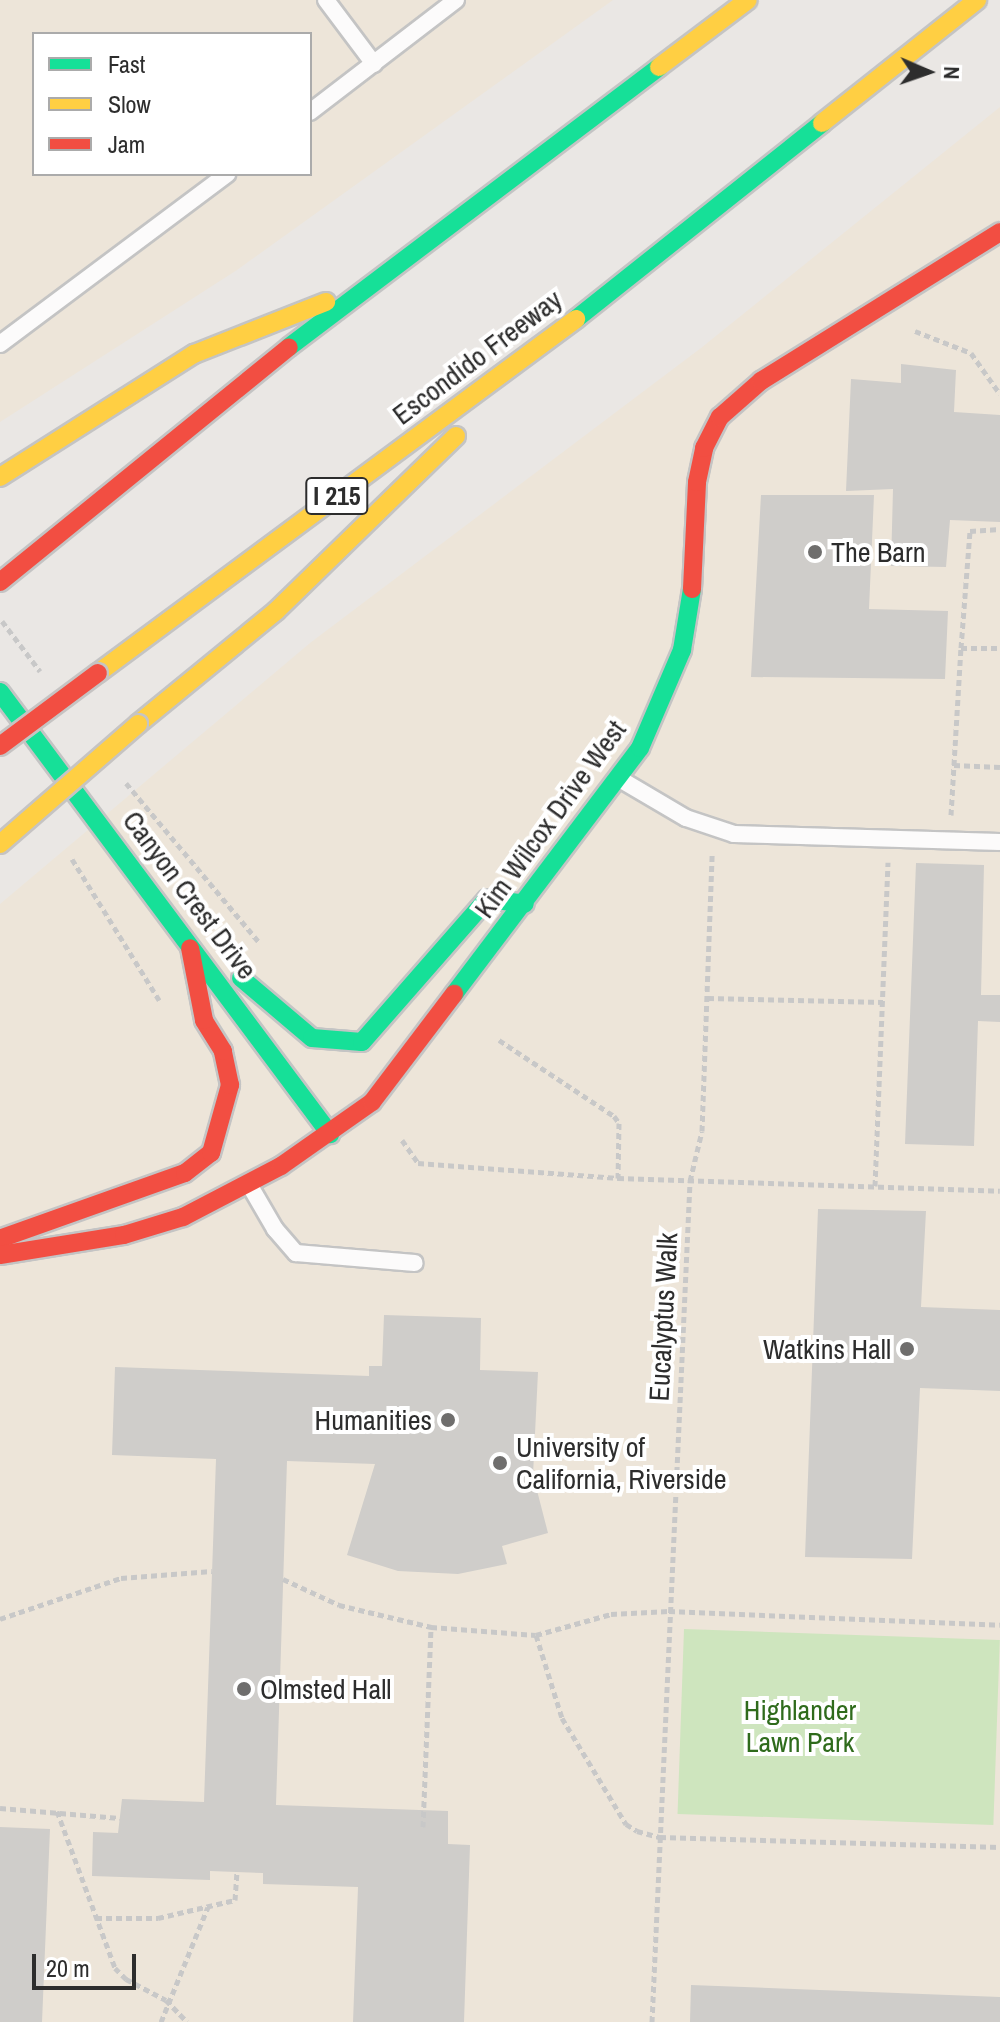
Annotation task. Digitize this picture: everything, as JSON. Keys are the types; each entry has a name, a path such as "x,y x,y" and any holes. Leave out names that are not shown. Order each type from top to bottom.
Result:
{"main road":[{"path":"0,582 365,286 748,0"},
{"name":"Escondido Freeway","path":"0,746 575,320 977,0"},
{"name":"Kim Wilcox Drive West","path":"0,1255 124,1235 183,1217 249,1184 330,1134 372,1102 525,904 640,748 682,650 692,597 697,482 704,448 720,417 761,381 1000,232"},
{"path":"0,477 194,354 365,286"},
{"path":"0,844 138,724 276,611 575,320"},
{"name":"Canyon Crest Drive","path":"0,692 189,938 330,1134"},
{"path":"189,938 266,998 290,1024 312,1038 348,1044 375,1033 487,899 525,904"},
{"path":"0,1239 185,1173 211,1153 230,1085 223,1051 204,1020 189,938"}],"lane":[{"path":"326,0 374,64"},
{"path":"312,110 456,0"},
{"path":"0,344 224,176"},
{"path":"617,778 713,830 1000,842"},
{"path":"249,1184 275,1229 296,1253 415,1263"}],"path":[{"path":"906,329 953,342 972,353 1000,394"},
{"path":"1000,529 970,531 954,765 1000,767"},
{"path":"0,619 45,678"},
{"path":"961,648 1000,648"},
{"path":"118,773 265,950"},
{"path":"875,1186 889,839"},
{"path":"64,847 167,1011"},
{"name":"Eucalyptus Walk","path":"652,2022 690,1181 702,1131 712,855"},
{"path":"708,998 883,1002"},
{"path":"499,1040 614,1116 619,1123 618,1178"},
{"path":"402,1140 418,1163 618,1178 1000,1191"},
{"path":"0,1619 121,1578 212,1571"},
{"path":"283,1579 339,1605 431,1627 536,1635 611,1614 669,1611 1000,1625"},
{"path":"423,1827 431,1627"},
{"path":"536,1635 562,1718 626,1824 660,1837 1000,1847"},
{"path":"0,1808 120,1818"},
{"path":"57,1811 115,1968 126,1979 166,2000 187,2022"},
{"path":"96,1918 158,1918 235,1900 237,1872"},
{"path":"161,2022 166,2000 208,1907"}],"shaded area":[{"path":"0,0 613,0 237,270 0,422"},
{"name":"University of California, Riverside","path":"1000,107 1000,2022 0,2022 0,904 310,643 701,348"}],"green space":[{"name":"Highlander Lawn Park","path":"684,1629 1000,1640 993,1825 678,1814"}],"building":[{"path":"901,364 956,370 954,412 1000,415 1000,522 950,520 946,567 891,566 893,489 846,491 851,379 901,383"},
{"name":"The Barn","path":"761,495 874,495 869,609 948,611 945,679 751,677"},
{"path":"916,863 984,865 981,995 1000,995 1000,1022 978,1021 974,1146 905,1144"},
{"name":"Watkins Hall","path":"818,1209 926,1211 921,1307 1000,1310 1000,1391 920,1388 912,1559 805,1557"},
{"name":"Olmsted Hall","path":"384,1315 481,1318 480,1370 538,1372 533,1475 548,1533 502,1546 507,1564 458,1574 398,1571 347,1555 375,1464 287,1461 276,1805 448,1811 448,1844 470,1845 464,2022 353,2022 358,1887 263,1884 263,1873 210,1871 210,1880 92,1876 93,1832 118,1833 122,1799 204,1802 216,1459 112,1455 115,1367 369,1376 369,1366 382,1366"},
{"path":"0,1827 50,1829 42,2022 0,2022"},
{"path":"691,1985 1000,1997 1000,2022 690,2022"}],"traffic: fast":[{"path":"289,347 659,67"},
{"path":"576,319 822,123"},
{"path":"454,994 640,748 682,650 692,589"},
{"path":"0,692 330,1134"},
{"path":"241,978 312,1038 362,1042 487,899 525,904"}],"traffic: slow":[{"path":"659,67 748,0"},
{"path":"822,123 977,0"},
{"path":"0,477 194,354 326,302"},
{"path":"98,673 576,319"},
{"path":"138,724 276,611 456,436"},
{"path":"0,844 138,724"}],"traffic: jam":[{"path":"692,589 697,482 704,448 720,417 761,381 1000,232"},
{"path":"0,582 289,347"},
{"path":"0,746 98,673"},
{"path":"2,1238 185,1173 211,1153 230,1085 223,1051 204,1020 190,948"},
{"path":"0,1255 124,1235 183,1217 281,1166 372,1102 454,994"}],"place":[{"name":"The Barn","path":"815,552"},
{"name":"Watkins Hall","path":"907,1349"},
{"name":"Humanities","path":"448,1420"},
{"name":"University of California, Riverside","path":"500,1463"},
{"name":"Olmsted Hall","path":"244,1689"}]}
